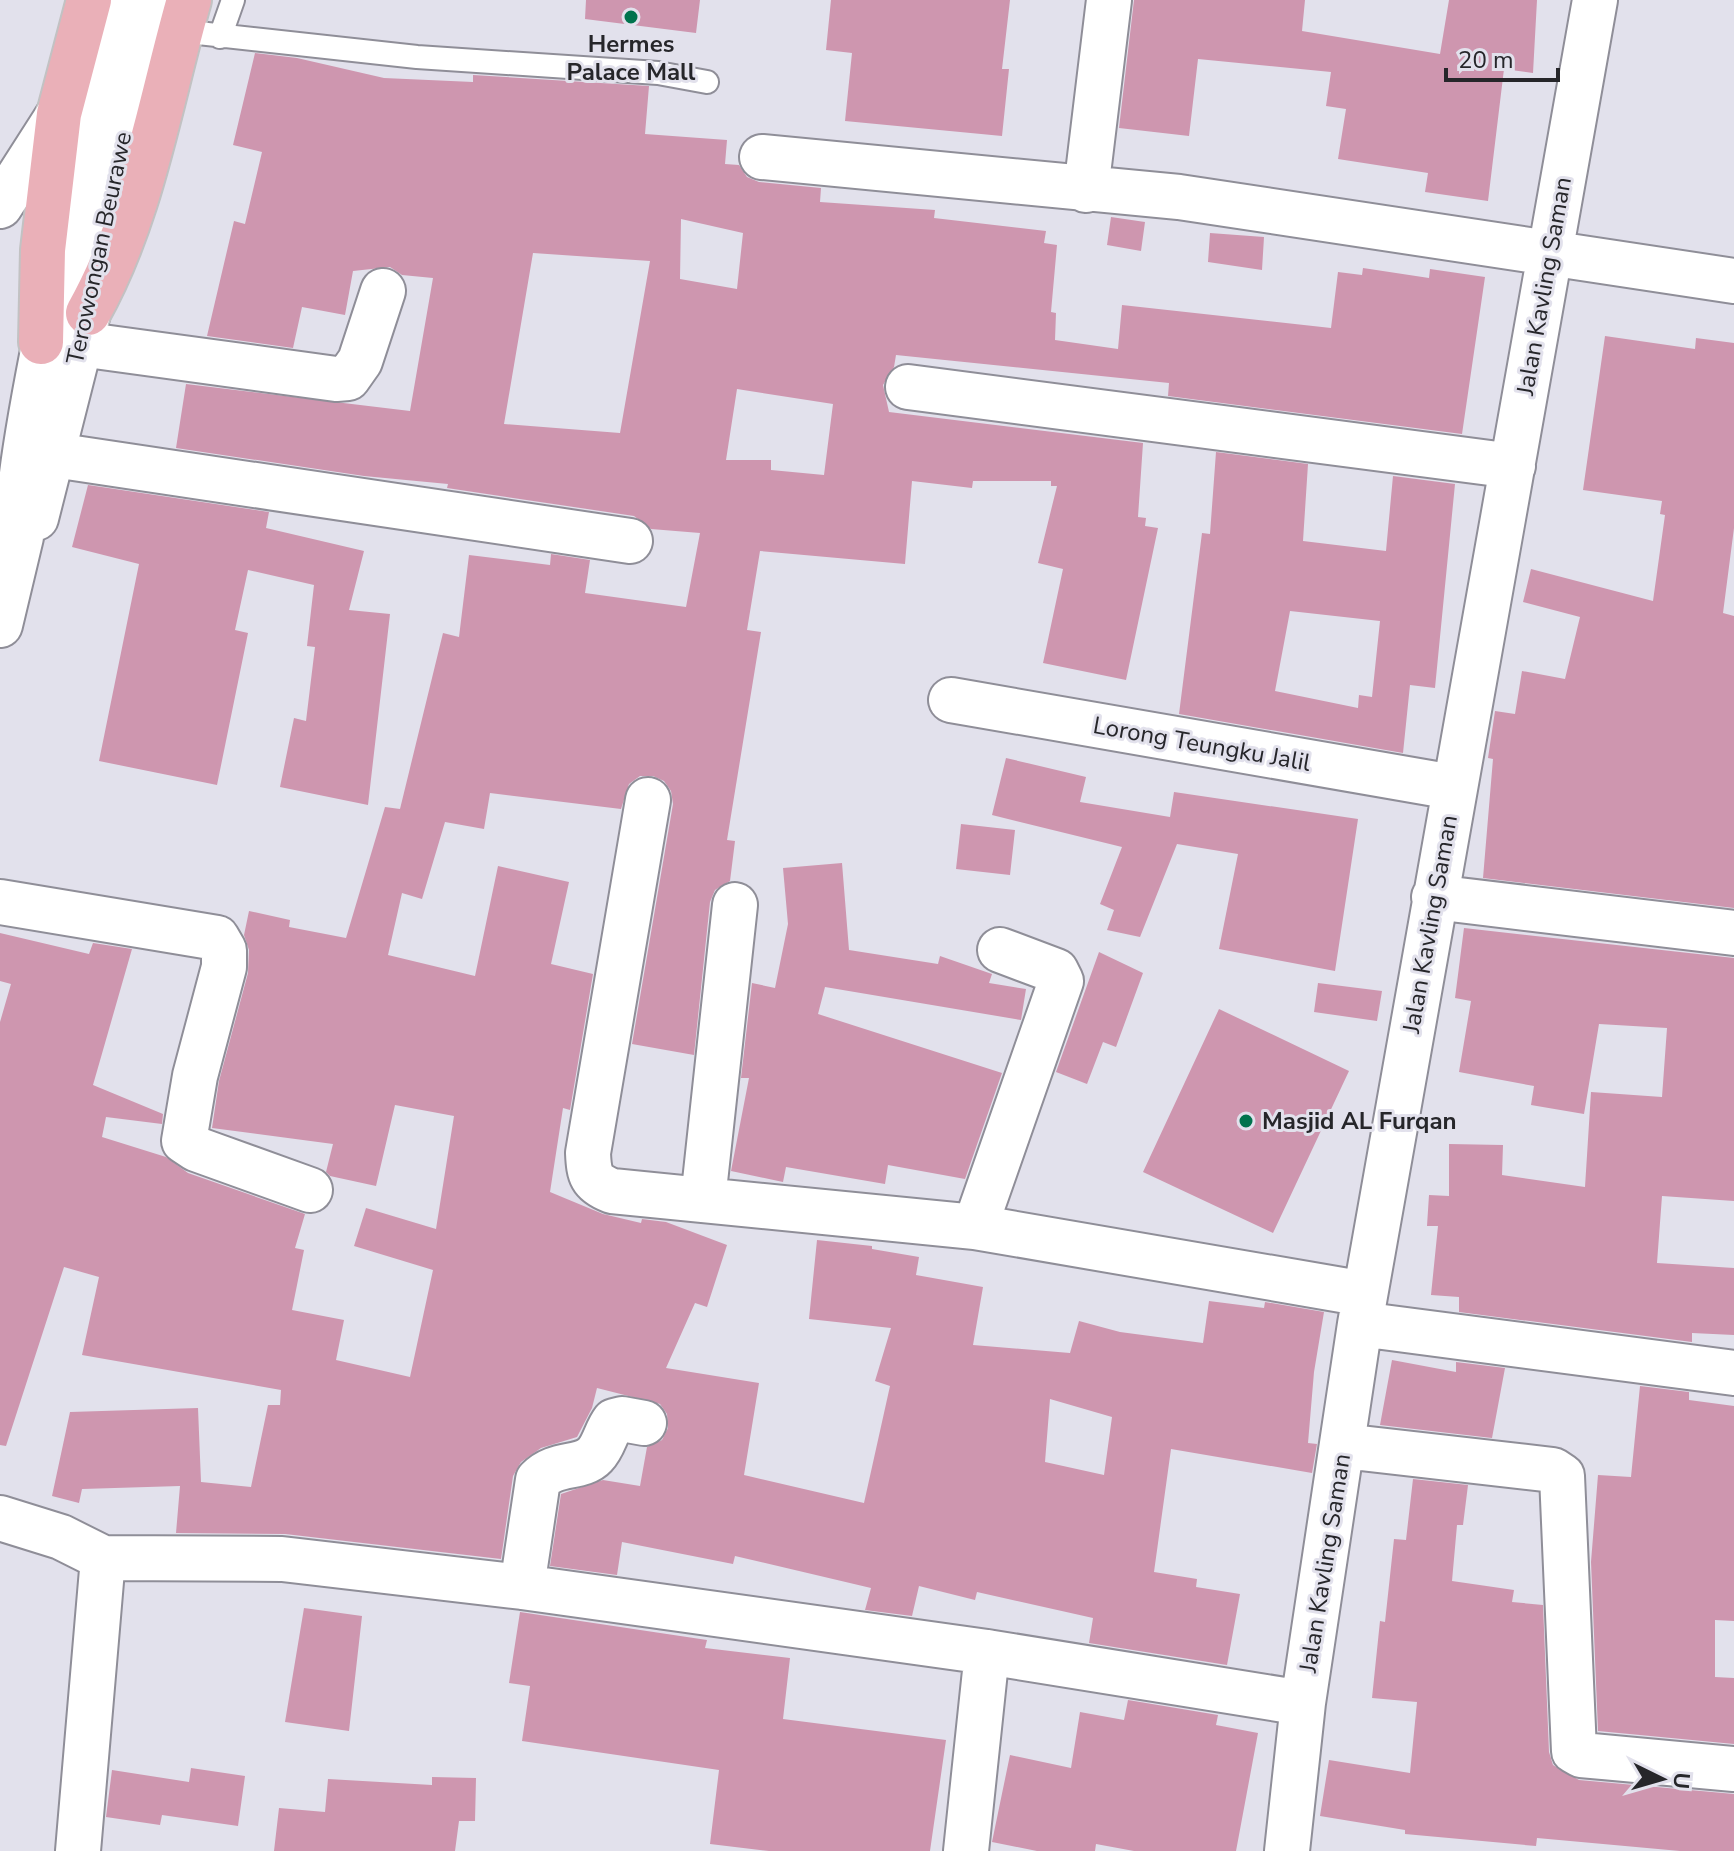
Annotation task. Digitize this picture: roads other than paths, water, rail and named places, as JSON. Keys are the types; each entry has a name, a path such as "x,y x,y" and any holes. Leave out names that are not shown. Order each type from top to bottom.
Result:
{"main road":[{"path":"49,349 43,250 59,114 89,0"},
{"path":"49,349 111,273 137,197 186,17"}],"street":[{"name":"Terowongan Beurawe","path":"0,625 27,493 49,349 105,64 123,0"},
{"path":"1086,190 1109,0"},
{"name":"Jalan Kavling Saman","path":"1287,1851 1303,1703 1362,1309 1595,0"},
{"path":"0,206 59,114"},
{"path":"762,157 1289,211 1734,281"},
{"path":"49,349 348,378 360,361 383,291"},
{"path":"908,387 1513,466"},
{"path":"27,493 630,541"},
{"name":"Lorong Teungku Jalil","path":"951,700 1453,787"},
{"path":"648,800 588,1153 589,1174 597,1185 612,1191 975,1227 1362,1309 1734,1373"},
{"path":"1434,897 1734,933"},
{"path":"0,902 217,938 224,950 224,967 195,1076 184,1141 196,1149 310,1190"},
{"path":"703,1200 735,905"},
{"path":"975,1227 1061,981 1056,971 1000,950"},
{"path":"522,1587 538,1480 548,1470 582,1462 595,1455 614,1421 622,1419 644,1423"},
{"path":"1343,1446 1553,1470 1562,1476 1574,1751 1581,1755 1734,1769"},
{"path":"0,1518 61,1537 103,1558 282,1559 522,1587 987,1652 1303,1703"},
{"path":"78,1851 103,1558"},
{"path":"966,1851 987,1652"}],"lane":[{"path":"186,17 233,0"},
{"path":"186,17 417,57 658,73 707,82"}],"place":[{"name":"Hermes Palace Mall","path":"631,17"},
{"name":"Masjid AL Furqan","path":"1246,1121"}]}
